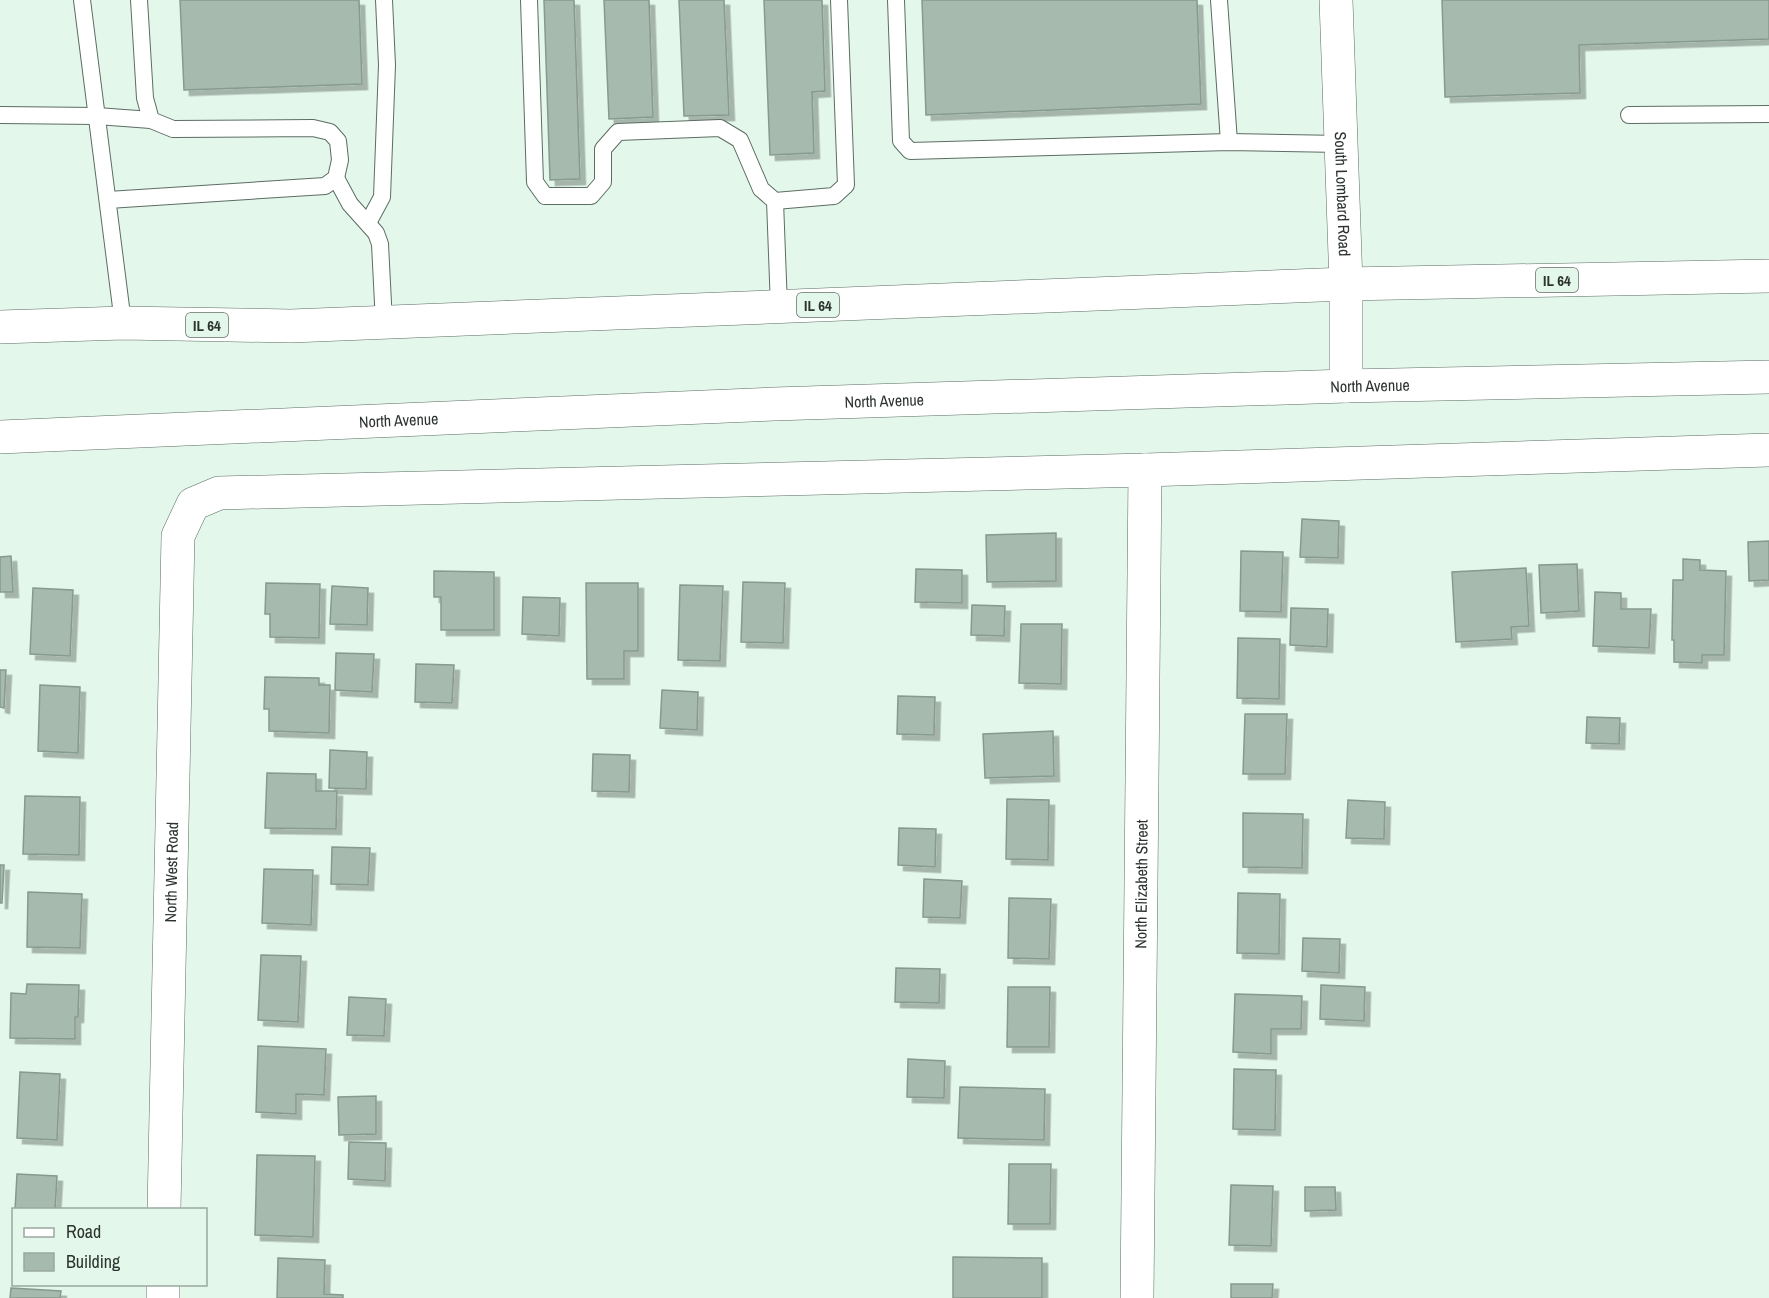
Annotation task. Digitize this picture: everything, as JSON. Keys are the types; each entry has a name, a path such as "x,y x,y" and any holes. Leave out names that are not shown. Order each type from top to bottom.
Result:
{"main road":[{"name":"South Lombard Road","path":"1336,0 1346,284 1346,386"},
{"name":"IL 64","path":"0,327 123,323 291,326 1346,284 1769,276"},
{"name":"North Avenue","path":"0,437 785,403 1346,386 1769,377"},
{"path":"1145,470 1769,450"},
{"name":"North West Road","path":"164,1208 178,536 193,504 219,493 1145,470"},
{"name":"North Elizabeth Street","path":"1137,1298 1145,470"}],"lane":[{"path":"82,0 123,323"},
{"path":"139,0 145,98 152,120"},
{"path":"368,223 382,197 387,65 384,0"},
{"path":"529,0 535,182 545,196 591,196 603,182 603,149 618,132 720,128 740,141 761,189 775,201 834,196 846,185 839,0"},
{"path":"896,0 901,141 910,151 1228,142 1341,144"},
{"path":"1219,0 1228,142"},
{"path":"1629,115 1769,114"},
{"path":"0,115 97,116 152,120 173,129 313,128 330,132 338,141 340,160 336,178 350,204 376,233 380,244 384,323"},
{"path":"108,200 325,186 336,178"},
{"path":"775,201 779,307"}],"building":[{"path":"180,0 359,0 362,84 184,90"},
{"path":"544,0 574,0 580,179 550,180"},
{"path":"604,0 649,0 653,117 609,119"},
{"path":"679,0 724,0 729,115 684,116"},
{"path":"764,0 822,0 825,91 812,92 814,153 770,155"},
{"path":"922,0 1197,0 1201,104 926,115"},
{"path":"1442,0 1769,0 1769,39 1579,45 1580,93 1445,97"},
{"path":"1302,519 1339,521 1338,558 1300,557"},
{"path":"1056,533 1056,581 987,582 986,535"},
{"path":"1769,541 1769,580 1749,581 1748,542"},
{"path":"1241,551 1283,552 1281,612 1240,611"},
{"path":"11,556 13,592 0,592 0,557"},
{"path":"1683,559 1700,560 1700,570 1726,571 1724,655 1702,655 1702,663 1674,662 1673,580 1683,580"},
{"path":"1577,564 1579,611 1541,613 1539,565"},
{"path":"1526,568 1529,626 1511,627 1512,639 1456,642 1452,572"},
{"path":"916,569 962,570 962,603 915,602"},
{"path":"434,571 494,572 494,630 441,630 441,597 434,597"},
{"path":"743,582 785,583 783,643 741,642"},
{"path":"266,583 320,584 319,638 270,637 270,614 265,614"},
{"path":"586,583 638,583 638,651 624,651 624,679 587,679"},
{"path":"680,585 723,586 720,661 678,660"},
{"path":"332,586 368,588 367,625 330,624"},
{"path":"33,588 73,590 70,656 30,654"},
{"path":"1595,592 1621,593 1621,609 1651,609 1649,648 1593,646"},
{"path":"523,597 560,598 559,636 522,634"},
{"path":"972,605 1005,606 1004,636 971,635"},
{"path":"1291,608 1328,609 1327,647 1290,645"},
{"path":"1021,624 1062,624 1061,684 1019,683"},
{"path":"1238,638 1280,639 1279,699 1237,698"},
{"path":"336,653 374,654 372,692 335,690"},
{"path":"416,664 454,665 452,703 415,702"},
{"path":"0,670 6,670 4,708 0,707"},
{"path":"265,677 319,678 319,685 330,685 329,733 269,731 269,709 264,709"},
{"path":"40,685 80,687 78,753 38,751"},
{"path":"662,690 698,692 697,730 660,728"},
{"path":"898,696 935,697 934,735 897,734"},
{"path":"1245,714 1287,714 1285,774 1243,774"},
{"path":"1587,717 1620,718 1619,744 1586,743"},
{"path":"1053,731 1054,776 985,778 983,734"},
{"path":"330,750 367,752 366,789 329,788"},
{"path":"593,754 630,755 629,792 592,791"},
{"path":"267,773 316,774 316,791 337,791 336,829 265,828"},
{"path":"25,796 80,797 79,855 23,854"},
{"path":"1007,799 1049,800 1048,860 1006,859"},
{"path":"1348,800 1385,802 1384,839 1346,838"},
{"path":"1243,813 1303,814 1302,868 1243,867"},
{"path":"899,828 936,829 935,867 898,865"},
{"path":"332,847 370,848 368,885 331,884"},
{"path":"0,865 4,865 2,903 0,903"},
{"path":"264,869 313,870 311,925 262,923"},
{"path":"924,879 962,881 960,918 923,917"},
{"path":"28,892 82,894 80,948 27,947"},
{"path":"1238,893 1280,894 1279,954 1237,953"},
{"path":"1009,898 1051,899 1049,959 1008,958"},
{"path":"1303,938 1340,939 1339,973 1302,971"},
{"path":"261,955 301,956 298,1022 258,1020"},
{"path":"896,968 940,969 939,1003 895,1002"},
{"path":"27,984 79,985 75,1039 10,1038 11,993 26,994"},
{"path":"1321,985 1365,987 1364,1021 1320,1019"},
{"path":"1008,987 1050,987 1049,1047 1007,1047"},
{"path":"1235,994 1302,996 1301,1029 1271,1029 1271,1054 1233,1052"},
{"path":"349,997 386,999 384,1036 347,1035"},
{"path":"258,1046 326,1049 324,1095 296,1094 296,1114 256,1112"},
{"path":"908,1059 945,1061 944,1098 907,1097"},
{"path":"1234,1069 1276,1070 1275,1130 1233,1129"},
{"path":"20,1072 60,1074 57,1140 17,1138"},
{"path":"960,1087 1045,1089 1044,1140 958,1138"},
{"path":"376,1096 376,1134 339,1135 338,1097"},
{"path":"349,1142 386,1143 385,1181 348,1179"},
{"path":"257,1155 315,1156 313,1237 255,1235"},
{"path":"1009,1164 1051,1164 1050,1224 1008,1224"},
{"path":"17,1174 57,1176 55,1208 15,1208"},
{"path":"1231,1185 1273,1186 1271,1246 1229,1245"},
{"path":"1305,1187 1335,1187 1336,1210 1305,1211"},
{"path":"953,1257 1042,1258 1042,1298 953,1298"},
{"path":"278,1258 325,1260 324,1294 343,1295 343,1298 277,1298"},
{"path":"1231,1284 1273,1284 1272,1298 1231,1298"},
{"path":"11,1288 61,1291 60,1298 10,1298"}]}
